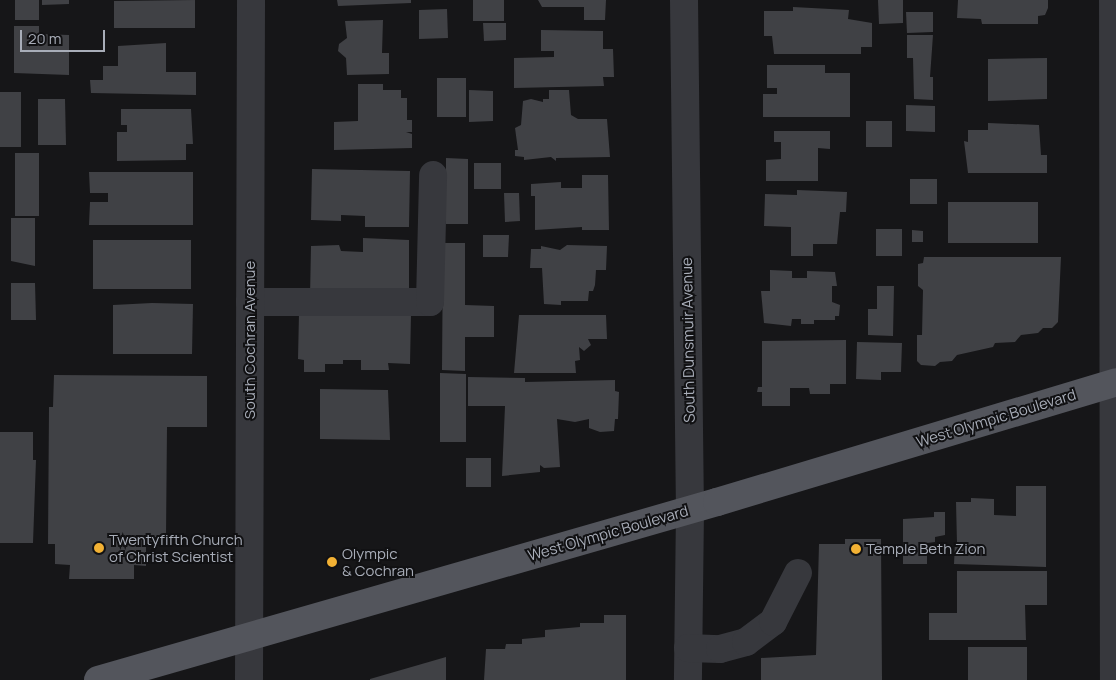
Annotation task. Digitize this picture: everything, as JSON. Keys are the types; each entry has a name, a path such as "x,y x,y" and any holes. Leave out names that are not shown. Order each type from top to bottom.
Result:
{"main road":[{"name":"West Olympic Boulevard","path":"98,680 690,510 1116,382"}],"street":[{"name":"South Cochran Avenue","path":"249,680 251,0"},
{"name":"South Dunsmuir Avenue","path":"684,0 690,510 688,680"},
{"path":"1113,0 1116,382 1114,680"},
{"path":"250,302 430,302 433,176"},
{"path":"688,648 720,649 746,642 773,622 798,574"}],"building":[{"path":"15,0 39,0 39,20 15,20"},
{"path":"42,0 69,0 69,4 42,5"},
{"path":"195,0 195,28 114,28 114,1"},
{"path":"337,0 411,0 411,3 338,6"},
{"path":"473,0 504,0 504,21 473,21"},
{"path":"538,0 606,0 605,20 584,20 584,7 542,7"},
{"path":"878,0 903,0 903,23 879,24"},
{"path":"958,0 1048,0 1048,8 1045,15 1038,16 1038,24 982,24 981,19 957,18"},
{"path":"793,7 849,10 848,19 872,23 872,47 861,47 861,54 774,54 772,36 764,36 764,11 793,11"},
{"path":"447,9 448,38 419,39 419,10"},
{"path":"906,12 933,12 933,32 907,33"},
{"path":"383,20 382,53 389,53 389,74 347,75 346,58 338,51 339,44 347,38 345,21"},
{"path":"483,23 506,23 506,40 484,41"},
{"path":"14,26 39,26 39,34 69,35 69,75 14,73"},
{"path":"541,30 603,31 603,49 613,49 614,77 603,77 604,86 514,88 514,58 554,57 554,51 541,51"},
{"path":"907,35 933,35 930,77 933,77 933,100 914,99 913,58 907,58"},
{"path":"166,43 166,72 196,72 196,95 91,93 90,80 103,80 103,66 118,66 118,46"},
{"path":"1047,58 1047,99 988,101 988,59"},
{"path":"767,65 825,65 825,73 850,73 850,117 763,117 763,94 777,94 777,88 767,88"},
{"path":"437,78 466,78 466,117 437,117"},
{"path":"358,84 383,84 383,90 401,90 401,98 407,98 407,120 412,120 412,132 406,132 412,134 412,148 334,150 334,122 358,121"},
{"path":"469,90 493,91 493,121 469,122"},
{"path":"549,90 569,90 571,115 578,119 607,119 610,157 556,158 556,161 551,157 524,160 524,157 515,156 515,150 518,150 515,128 521,125 523,101 531,99 543,102 543,99 549,99"},
{"path":"0,92 21,92 21,147 0,147"},
{"path":"38,99 65,99 66,145 38,145"},
{"path":"906,105 935,106 935,132 906,131"},
{"path":"121,109 191,109 193,144 186,144 186,160 117,161 117,132 127,132 127,125 121,125"},
{"path":"866,121 892,121 892,147 866,147"},
{"path":"988,123 1039,125 1041,155 1047,155 1047,173 968,173 964,141 968,142 968,130 988,130"},
{"path":"774,131 830,131 830,149 818,148 818,181 766,181 766,160 781,159 781,142 774,142"},
{"path":"15,153 39,153 39,216 15,216"},
{"path":"446,158 468,159 468,224 446,224"},
{"path":"474,163 501,163 501,189 474,189"},
{"path":"312,169 410,171 409,227 365,227 365,216 341,215 341,221 311,220"},
{"path":"89,172 193,172 193,225 89,225 90,202 108,202 108,193 90,193"},
{"path":"582,175 608,175 609,230 582,230 582,227 535,230 535,196 531,196 531,184 561,182 561,188 582,188"},
{"path":"910,179 937,179 937,204 910,204"},
{"path":"797,190 847,192 846,212 840,212 837,244 813,244 813,256 791,256 791,227 764,226 765,194 797,195"},
{"path":"504,193 519,193 520,221 505,222"},
{"path":"948,202 1038,202 1038,243 948,243"},
{"path":"11,218 35,218 35,266 11,261"},
{"path":"876,229 902,229 902,256 876,256"},
{"path":"912,230 923,231 923,242 912,242"},
{"path":"483,235 509,235 508,257 483,257"},
{"path":"363,238 409,240 409,296 310,297 311,246 339,245 341,251 363,252"},
{"path":"93,240 191,240 191,289 93,289"},
{"path":"443,243 465,243 465,305 494,306 494,337 465,337 465,371 442,370"},
{"path":"567,245 607,246 606,270 596,270 595,285 593,291 589,291 588,301 561,301 561,305 544,304 542,268 530,268 531,249 541,249 541,246 560,250"},
{"path":"924,257 1061,257 1058,322 1052,328 1043,328 1038,333 1021,335 1015,342 995,343 993,347 957,355 952,361 940,362 935,366 921,365 917,361 917,335 922,335 923,290 918,286 918,264 923,263"},
{"path":"770,270 792,271 792,278 807,278 807,271 835,272 837,286 832,286 832,302 840,305 839,316 835,316 835,320 814,320 814,324 801,324 801,319 792,319 791,326 764,323 761,291 770,291"},
{"path":"11,283 35,283 36,320 11,320"},
{"path":"877,286 894,286 893,336 868,335 868,309 877,309"},
{"path":"152,303 193,304 192,354 113,354 113,305"},
{"path":"299,313 411,314 410,364 388,363 389,370 361,370 361,360 343,360 343,364 325,364 325,372 304,372 304,360 298,359"},
{"path":"519,315 606,315 607,339 588,339 591,345 584,351 579,347 580,360 575,361 576,373 514,373"},
{"path":"846,340 846,384 830,384 830,394 810,394 809,388 790,388 790,406 762,406 762,392 757,392 758,387 762,387 762,341"},
{"path":"857,342 902,343 901,372 881,372 881,380 856,379"},
{"path":"440,373 466,374 466,442 440,442"},
{"path":"54,375 207,376 207,427 167,427 166,537 154,537 154,545 146,545 146,566 134,565 134,579 69,579 70,565 55,564 55,544 48,544 49,407 53,407"},
{"path":"468,377 525,378 525,382 615,380 615,391 619,392 618,419 615,419 614,431 600,432 589,428 589,419 575,422 557,419 560,467 544,468 540,465 540,472 502,476 505,406 468,406"},
{"path":"320,389 388,390 390,440 320,439"},
{"path":"0,432 33,432 33,460 36,460 33,543 0,543"},
{"path":"466,458 491,458 491,487 466,487"},
{"path":"1016,486 1046,486 1046,567 954,564 955,543 957,544 956,502 971,502 971,498 994,499 994,515 1016,516"},
{"path":"934,512 945,512 945,535 935,537 935,542 927,543 927,564 903,564 903,519 934,517"},
{"path":"845,539 881,539 882,680 761,680 761,658 816,655 819,544 845,544"},
{"path":"957,571 1047,571 1047,605 1025,605 1026,640 929,640 929,613 957,613"},
{"path":"604,615 626,615 626,680 484,680 486,649 505,649 506,644 522,644 522,639 545,637 545,630 580,627 580,623 604,623"},
{"path":"968,647 1027,647 1027,680 968,680"},
{"path":"446,657 446,680 370,680 370,679"}],"place":[{"name":"Twentyfifth Church of Christ Scientist","path":"99,548"},
{"name":"Temple Beth Zion","path":"856,549"},
{"name":"Olympic & Cochran","path":"332,562"}]}
